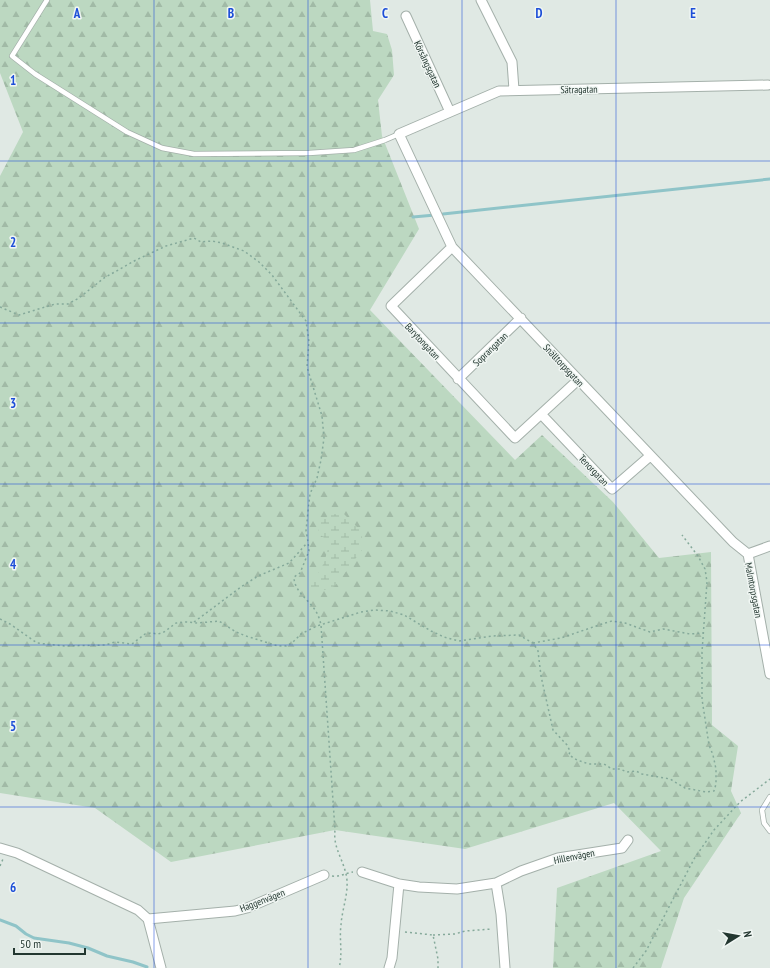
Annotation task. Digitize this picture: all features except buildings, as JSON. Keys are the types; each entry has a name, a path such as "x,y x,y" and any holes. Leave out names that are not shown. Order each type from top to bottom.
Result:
{"street":[{"path":"481,0 512,62 514,90"},
{"name":"Körsångsgatan","path":"406,16 450,112"},
{"name":"Sätragatan","path":"399,134 499,90 769,84"},
{"name":"Snälltorpsgatan","path":"399,134 452,247 521,318 650,456 733,542 748,554"},
{"name":"Barytongatan","path":"452,247 391,306 515,438 541,414"},
{"name":"Soprangatan","path":"458,379 521,318"},
{"path":"541,414 578,380"},
{"name":"Tenorgatan","path":"541,414 612,489 650,456"},
{"path":"748,554 770,546"},
{"name":"Malmtorpsgatan","path":"748,554 770,674"},
{"name":"Hillenvägen","path":"362,872 399,884 456,890 496,883 521,871 558,858 622,848 628,840"},
{"path":"0,848 17,853 138,910 148,919 161,968"},
{"name":"Haggenvägen","path":"148,919 235,911 247,908 324,874"},
{"path":"496,883 502,928 505,968"},
{"path":"389,968 392,958 399,884"}],"lane":[{"path":"47,0 12,56 35,74 127,132 162,148 194,154 316,153 354,150 399,134"},
{"path":"770,797 762,810 764,823 770,831"}],"path":[{"path":"0,307 19,315 55,304 68,304 79,298 104,278 136,260 166,246 194,238 201,242 212,240 244,251 259,262 272,275 306,321 309,342 307,367 322,416 324,438 317,478 310,494 306,531 308,551 300,573 294,577 294,581 297,589 315,610 321,625 335,843 346,873 346,897 340,926 342,951 340,968"},
{"path":"0,619 10,624 37,643 64,646 105,645 115,642 132,644 146,634 158,634 164,632 176,623 219,621 236,632 278,646 286,646 293,642 301,634 321,625 361,612 374,610 390,611 404,615 444,637 459,641 492,636 519,635 533,643 538,651 541,676 554,730 567,744 570,751 569,755 588,764 604,764 612,769 620,769 627,772 636,771 642,774 670,779 685,788 706,792 714,791 716,784 716,769 709,745 702,699 703,633 707,582 705,569 698,556 682,535"},
{"path":"194,622 241,586 258,576 289,564 308,542"},
{"path":"533,643 561,638 612,621 625,622 650,632 663,629 690,634 703,633"},
{"path":"633,968 646,951 694,859 714,830 740,802 770,779"},
{"path":"324,874 339,877 346,873 362,872"},
{"path":"394,931 433,935 455,934 465,931 502,928"},
{"path":"433,935 438,959 438,968"}],"green space":[{"path":"0,0 370,0 373,31 387,34 392,50 394,75 378,100 382,136 419,229 370,310 515,460 542,435 613,502 659,558 711,552 712,725 738,746 731,791 741,813 684,898 661,968 553,968 557,888 661,851 614,803 465,849 335,830 171,862 95,808 0,793 0,176 23,132 0,73"},
{"path":"334,514 344,514 359,529 363,540 362,550 335,586 322,591 311,592 307,587 323,565 329,542 318,533 321,519"}],"waterway":[{"path":"443,214 770,179"},
{"path":"413,217 435,215"},
{"path":"0,920 16,926 34,938 69,943 88,948 107,956 147,967"}]}
